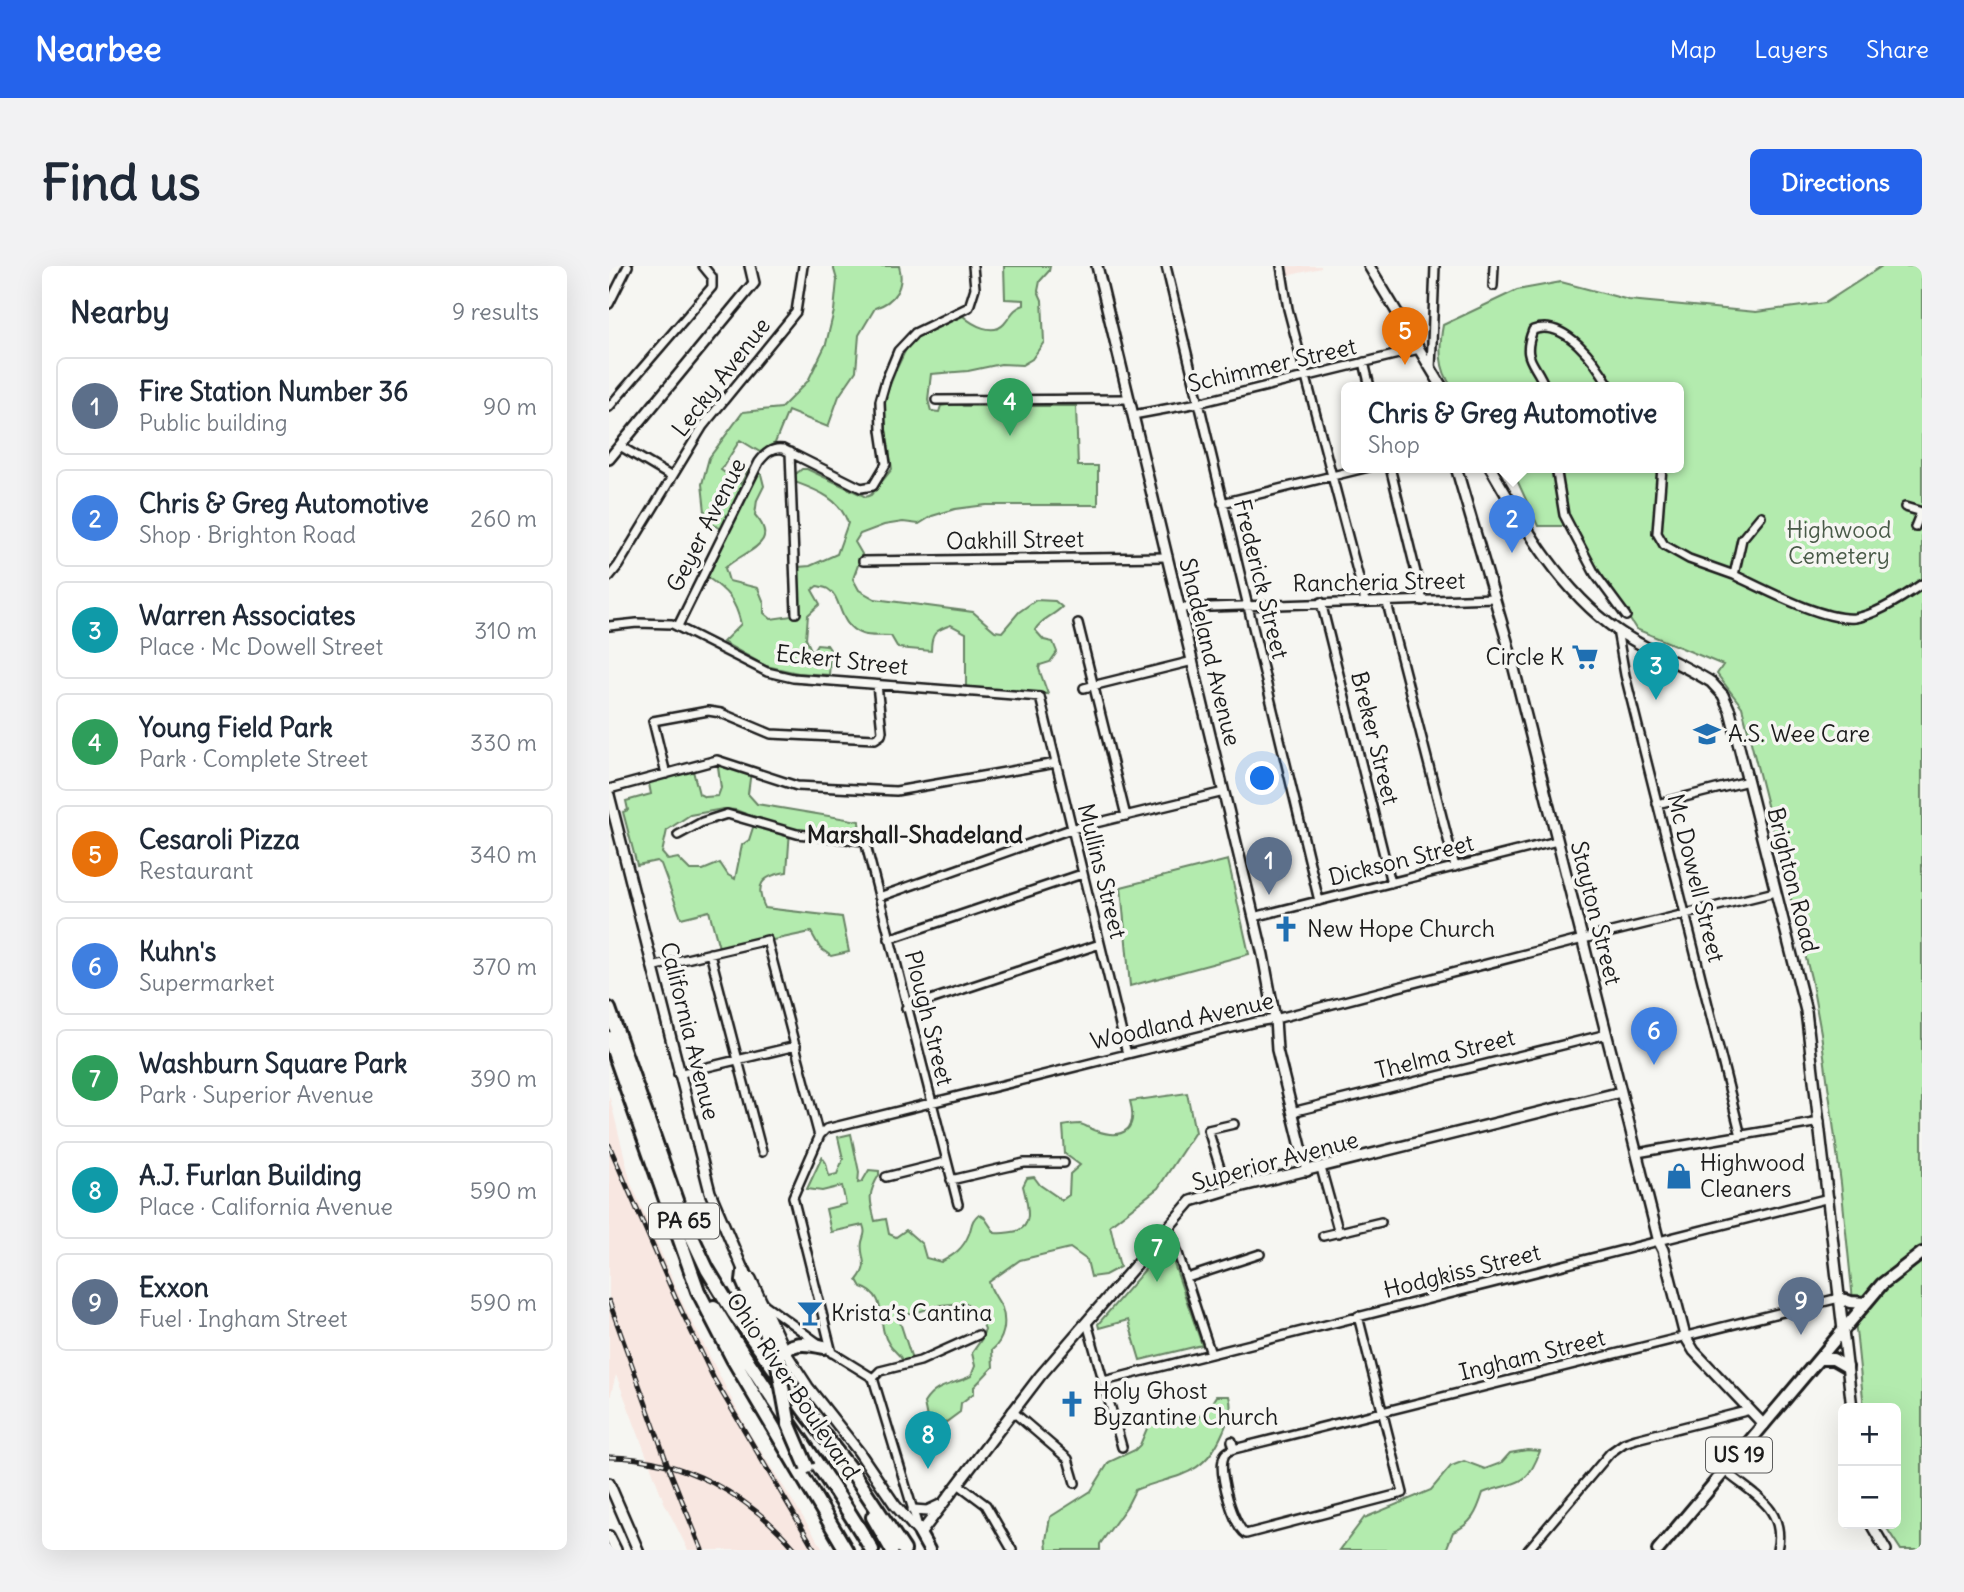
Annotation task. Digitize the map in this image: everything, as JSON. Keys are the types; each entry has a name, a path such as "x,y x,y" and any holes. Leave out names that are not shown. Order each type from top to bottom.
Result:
{"highway":[{"name":"PA 65","path":"609,1009 669,1183 696,1249 734,1313 803,1410"},
{"name":"PA 65","path":"609,1038 682,1244"},
{"name":"Ohio River Boulevard","path":"682,1244 692,1268 733,1339 840,1496 872,1550"},
{"path":"682,1244 698,1291 714,1325 846,1550"},
{"path":"744,1272 743,1281 779,1354 789,1425 795,1445 854,1550"},
{"path":"779,1354 797,1343 828,1350"},
{"name":"Ohio River Boulevard","path":"803,1410 857,1489 892,1550"},
{"path":"803,1410 853,1473 904,1550"}],"main road":[{"name":"US 19","path":"1658,1550 1866,1303 1892,1274 1922,1253"},
{"path":"1839,1298 1866,1303"},
{"path":"1819,1359 1833,1359 1847,1367"},
{"path":"920,1534 929,1550"}],"street":[{"path":"609,304 628,266"},
{"path":"609,407 712,287 712,277 703,266"},
{"path":"609,459 754,283 750,266"},
{"name":"Lecky Avenue","path":"609,577 708,419 796,312 803,266"},
{"path":"796,613 790,452 861,488 873,486 886,464 879,407 882,391 898,351 915,333 969,307 975,288 973,266"},
{"name":"Shadeland Avenue","path":"1097,266 1254,917 1275,1019 1277,1050 1307,1171"},
{"name":"Frederick Street","path":"1165,266 1319,901"},
{"path":"1281,266 1289,309 1365,601"},
{"path":"1369,266 1439,382"},
{"path":"1431,369 1434,266"},
{"path":"1493,286 1494,266"},
{"path":"1543,382 1529,360 1528,341 1532,330 1542,326 1554,328 1573,341 1592,358 1607,382"},
{"name":"Schimmer Street","path":"1133,415 1198,403 1419,349"},
{"path":"1364,362 1369,382"},
{"path":"936,400 1129,399"},
{"path":"620,446 672,478"},
{"name":"Geyer Avenue","path":"678,626 758,462 775,449 790,452"},
{"path":"1222,503 1347,473"},
{"path":"1391,473 1423,601"},
{"name":"Stayton Street","path":"1458,473 1495,598 1685,1336 1694,1351 1764,1425"},
{"name":"Brighton Road","path":"1494,473 1549,563 1574,591 1617,630 1711,682 1723,695 1730,711 1806,1012 1851,1403"},
{"path":"1557,473 1564,514 1595,574 1626,617"},
{"path":"1662,473 1657,533 1664,545 1689,559 1833,617 1857,618 1905,596 1922,584"},
{"path":"1905,508 1921,512 1915,527"},
{"path":"1734,575 1742,539 1761,516"},
{"name":"Oakhill Street","path":"863,561 1167,557"},
{"name":"Rancheria Street","path":"1180,608 1495,598"},
{"name":"Breker Street","path":"1321,602 1391,883"},
{"path":"1387,603 1455,867"},
{"name":"Eckert Street","path":"609,626 637,623 678,626 767,673 807,680 1040,697"},
{"path":"1078,623 1126,816"},
{"name":"Mc Dowell Street","path":"1617,630 1625,675 1741,1136"},
{"path":"1084,688 1193,661"},
{"path":"666,774 653,721 708,711 721,713 771,734 871,740 881,735 877,685"},
{"name":"Mullins Street","path":"1040,697 1127,1054"},
{"path":"609,789 717,760 797,786 897,791 1056,763"},
{"path":"1657,804 1748,781"},
{"path":"879,897 1072,829 1224,792"},
{"name":"California Avenue","path":"609,795 710,1192 744,1272 751,1279 779,1354 920,1534"},
{"name":"Plough Street","path":"678,835 702,822 727,814 797,834 865,841 958,1204"},
{"name":"Dickson Street","path":"1254,917 1557,841"},
{"path":"889,939 1082,874"},
{"name":"Woodland Avenue","path":"820,1137 828,1128 1275,1019 1776,892"},
{"path":"652,967 767,940 820,1137 793,1197 828,1350"},
{"path":"906,1008 1100,944"},
{"path":"710,953 762,1152"},
{"name":"Thelma Street","path":"1292,1112 1607,1034"},
{"path":"678,1074 796,1046"},
{"name":"Superior Avenue","path":"920,1534 1012,1411 1191,1201 1622,1092"},
{"path":"1637,1153 1820,1122"},
{"path":"1227,1190 1208,1130 1234,1124"},
{"path":"886,1177 946,1162"},
{"path":"951,1180 1024,1163 1064,1163"},
{"path":"1321,1168 1339,1233"},
{"name":"Hodgkiss Street","path":"1104,1381 1829,1198"},
{"path":"1323,1236 1381,1222"},
{"path":"1169,1226 1211,1354"},
{"path":"1187,1278 1260,1254"},
{"name":"Ingham Street","path":"1382,1412 1403,1493 1246,1534 1237,1525 1222,1471 1225,1454 1233,1445 1382,1412 1839,1298"},
{"path":"759,1300 828,1350 873,1378 920,1534"},
{"path":"1358,1316 1382,1412"},
{"path":"1087,1323 1122,1447"},
{"path":"873,1378 880,1371 921,1361 978,1335"},
{"path":"1528,1550 1610,1453 1619,1446 1636,1439 1750,1410"},
{"path":"1012,1411 1068,1459 1075,1483"},
{"path":"1725,1471 1774,1514 1779,1529 1777,1550"},
{"path":"609,1483 638,1550"},
{"path":"958,1484 986,1504 1012,1550"},
{"path":"913,1510 927,1511 944,1502"},
{"path":"1874,1529 1886,1550"},
{"path":"609,1536 616,1550"}],"shaded area":[{"path":"1281,266 1321,266 1321,268 1282,277"},
{"path":"609,1095 631,1183 683,1304 748,1431 824,1550 688,1550 664,1502 616,1375 609,1401"}],"green space":[{"path":"833,266 899,266 899,287 893,298 875,308 859,335 856,371 839,396 828,427 788,411 775,443 760,452 740,440 721,470 741,484 748,470 761,474 764,486 757,500 755,515 762,525 762,540 725,568 729,581 758,588 764,603 764,613 771,619 799,615 798,567 810,566 837,554 848,523 833,501 818,491 792,481 792,477 802,469 807,469 866,497 871,495 892,469 882,405 907,347 915,338 963,316 983,328 999,327 1015,310 1024,305 1024,300 1005,299 1004,266 1050,266 1040,281 1038,291 1042,300 1044,342 1032,359 1022,365 1001,364 968,371 931,374 928,400 931,411 939,412 941,406 959,403 963,406 1076,406 1078,466 1098,466 1098,505 986,505 955,509 932,516 919,524 903,522 884,525 860,534 855,542 862,554 853,579 859,590 875,599 973,612 995,631 1002,632 1019,612 1036,600 1055,601 1062,607 1035,630 1044,640 1053,642 1057,652 1050,662 1040,665 1039,669 1048,694 966,687 966,633 951,625 935,634 931,651 898,648 891,636 865,635 854,630 844,618 833,593 827,588 817,586 812,590 820,604 808,615 806,639 812,652 817,644 827,645 831,651 829,675 798,673 766,666 723,642 741,624 729,596 707,577 727,532 706,521 702,484 709,458 743,412 781,408 808,381 826,344 834,311 837,280"},
{"name":"Highwood Cemetery","path":"1882,266 1922,266 1922,1550 1901,1550 1887,1529 1901,1529 1901,1403 1863,1403 1841,1183 1821,1033 1811,978 1742,707 1717,674 1723,665 1636,629 1571,526 1538,526 1514,473 1684,473 1684,382 1448,382 1442,365 1440,349 1443,325 1517,290 1561,282 1629,300 1756,312 1825,303"},
{"path":"717,760 751,771 748,794 757,804 859,821 860,835 790,830 787,872 766,879 760,893 765,908 842,917 849,952 831,956 820,948 811,932 720,951 709,911 681,918 661,864 657,861 637,865 623,812 628,810 626,801 651,794 648,779 692,767 699,794 705,797 718,796 721,788","holes":["723,809 736,810 756,818 749,840 742,845 735,879 728,875 720,863 703,870 690,870 678,858 668,860 662,853 667,830 690,815"]},
{"path":"1228,860 1249,954 1130,986 1121,887"},
{"path":"1187,1093 1195,1132 1158,1188 1110,1225 1120,1267 1105,1275 1091,1277 1087,1260 1070,1248 1020,1260 989,1282 1002,1308 1004,1319 1002,1336 992,1350 993,1367 974,1387 974,1393 961,1403 960,1412 945,1423 933,1426 927,1418 924,1403 939,1388 971,1376 975,1366 972,1353 985,1329 978,1313 966,1303 941,1305 911,1314 900,1313 898,1316 912,1359 903,1361 885,1336 876,1297 861,1287 857,1280 864,1264 861,1247 865,1232 863,1225 831,1232 826,1209 846,1204 842,1186 822,1191 807,1189 822,1157 829,1176 837,1174 843,1159 838,1137 851,1134 859,1172 858,1183 862,1182 869,1170 879,1171 871,1198 875,1221 886,1219 889,1234 896,1237 906,1230 922,1244 926,1258 941,1262 961,1248 979,1214 995,1233 1020,1230 1027,1221 1028,1214 1023,1186 1027,1178 1034,1177 1040,1185 1062,1200 1069,1195 1070,1174 1080,1165 1065,1154 1063,1126 1080,1124 1106,1133 1121,1133 1127,1130 1132,1119 1130,1101"},
{"path":"1167,1244 1202,1345 1140,1360 1128,1320 1099,1328 1098,1324"},
{"path":"1216,1396 1229,1396 1229,1418 1207,1459 1187,1473 1135,1490 1100,1544 1100,1550 1047,1550 1050,1517 1091,1491 1109,1462 1140,1445 1148,1426 1174,1416 1192,1423 1207,1410"},
{"path":"1540,1451 1530,1472 1519,1482 1483,1493 1473,1517 1453,1532 1446,1550 1340,1550 1364,1518 1431,1490 1451,1466 1464,1461 1485,1469 1501,1463 1510,1453"}],"railway":[{"path":"609,1145 714,1379 815,1550"},
{"path":"609,1301 670,1471 702,1550"},
{"path":"609,1457 663,1464 713,1483 757,1512 796,1550"}],"place":[{"name":"Cesaroli Pizza","path":"1405,365"},
{"name":"Young Field Park","path":"1010,436"},
{"name":"Chris & Greg Automotive","path":"1512,553"},
{"name":"Circle K","path":"1585,657"},
{"name":"Warren Associates","path":"1656,700"},
{"name":"A.S. Wee Care","path":"1707,734"},
{"name":"Fire Station Number 36","path":"1269,895"},
{"name":"New Hope Church","path":"1286,929"},
{"name":"Kuhn's","path":"1654,1065"},
{"name":"Highwood Cleaners","path":"1679,1176"},
{"name":"Washburn Square Park","path":"1157,1282"},
{"name":"Krista’s Cantina","path":"810,1313"},
{"name":"Exxon","path":"1801,1335"},
{"name":"Holy Ghost Byzantine Church","path":"1072,1404"},
{"name":"A.J. Furlan Building","path":"928,1469"}],"district":[{"name":"Marshall-Shadeland","path":"915,835"}]}
